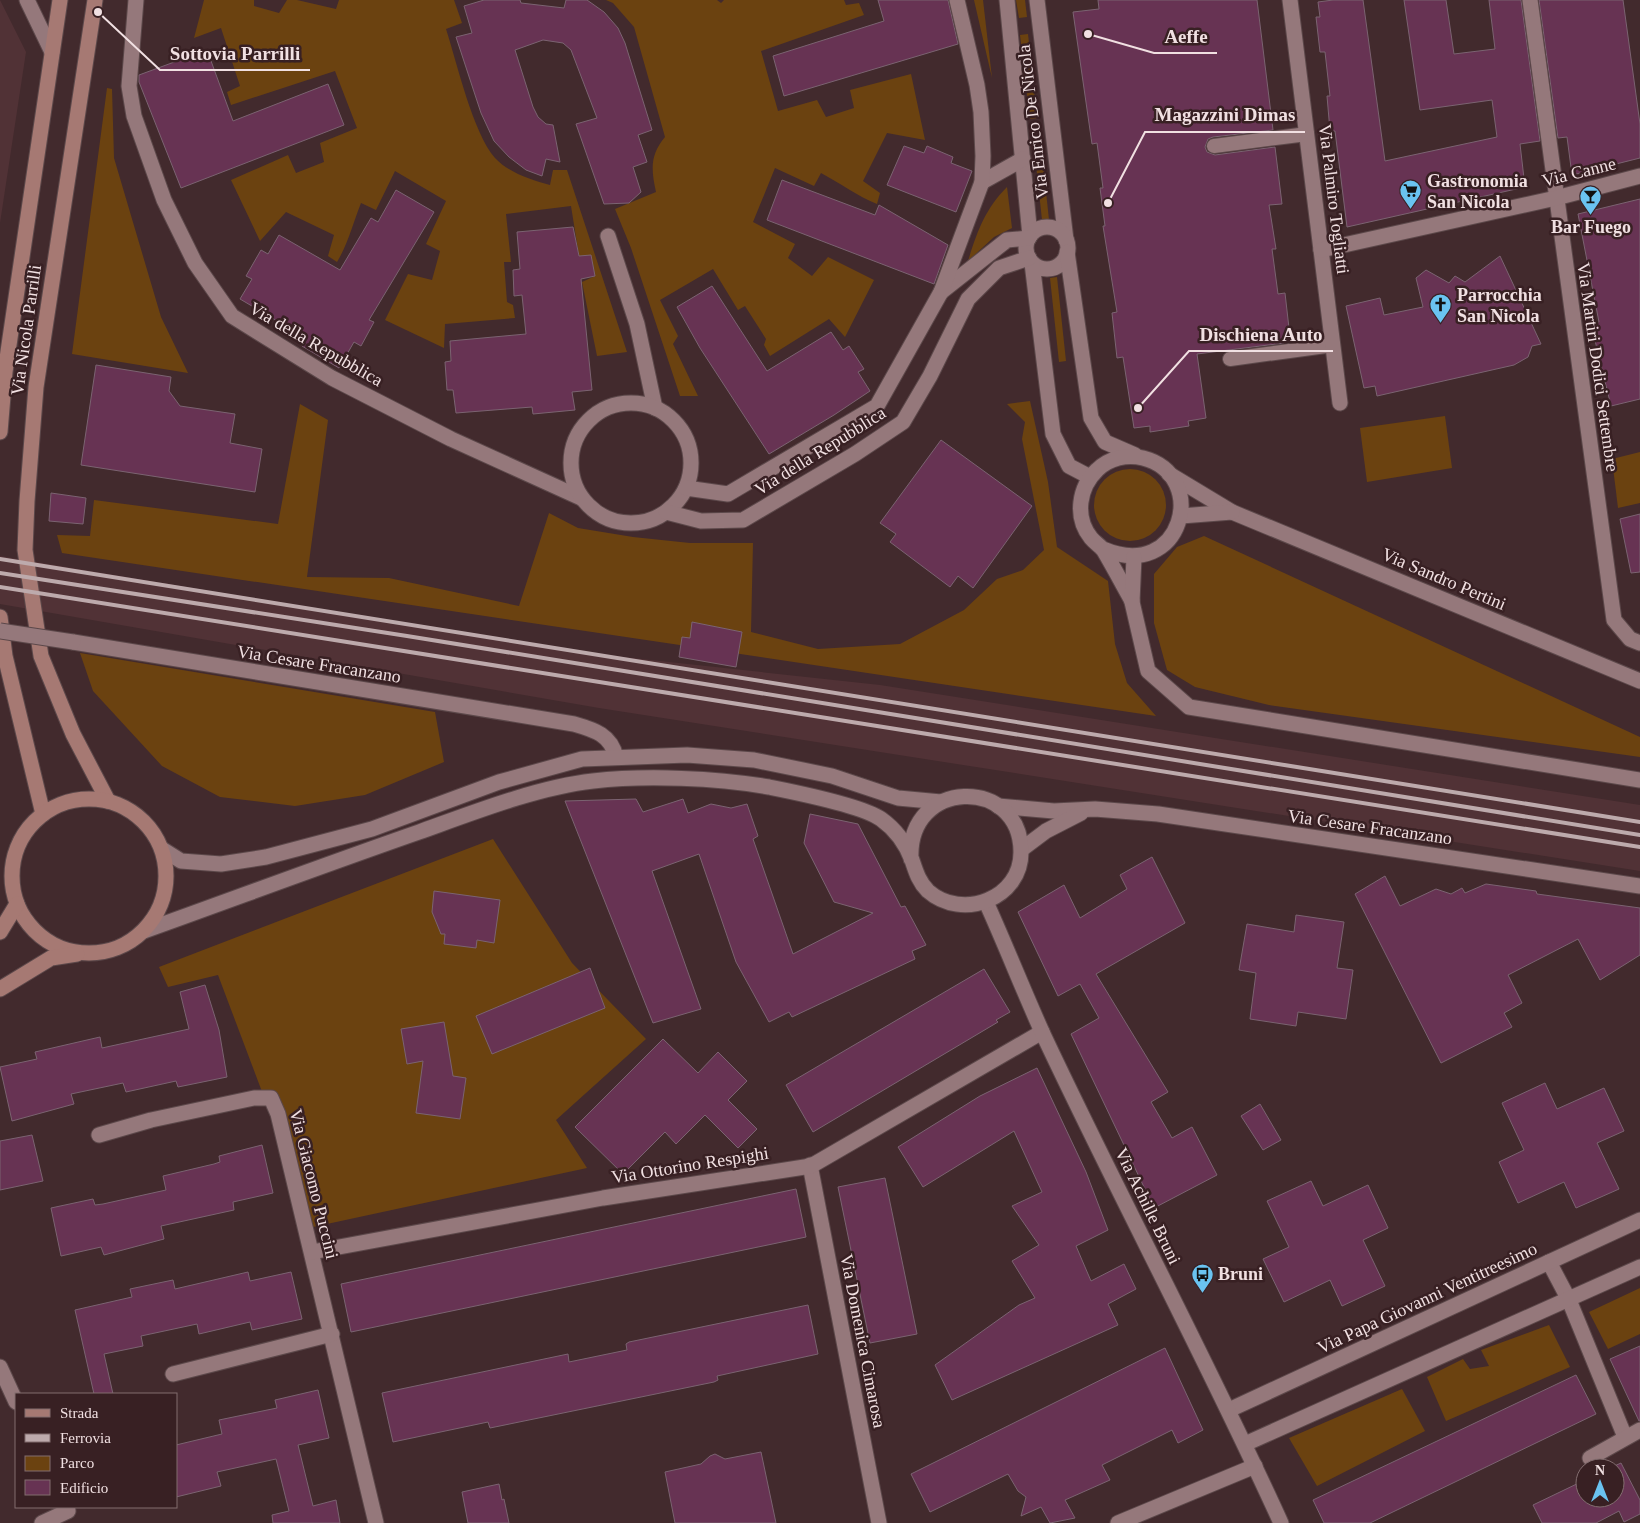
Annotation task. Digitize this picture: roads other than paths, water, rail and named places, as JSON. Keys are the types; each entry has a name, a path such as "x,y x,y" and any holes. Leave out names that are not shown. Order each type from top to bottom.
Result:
{"main road":[{"name":"Via Nicola Parrilli","path":"0,432 5,372 60,0"},
{"name":"Via Nicola Parrilli","path":"95,0 36,387 25,550 41,656 73,734 108,801"},
{"path":"0,617 5,656 43,814"},
{"path":"0,989 51,958 105,952 126,944 144,931 157,913 165,892 167,870 162,849 153,832 141,818 125,808 108,801 89,799 73,800 43,814 26,832 15,855 12,880 17,904 28,923 43,938 62,948 83,953"},
{"path":"0,932 17,904"}],"street":[{"path":"26,0 52,52"},
{"name":"Via della Repubblica","path":"136,0 129,86 134,116 164,200 195,263 232,316 332,378 451,439 581,498"},
{"name":"Via della Repubblica","path":"686,488 728,494 877,406 940,292 982,182 981,112 970,46 957,0"},
{"name":"Via Enrico De Nicola","path":"1007,0 1029,237 1026,245 1030,261 1053,434 1069,466 1090,477"},
{"name":"Via Enrico De Nicola","path":"1038,0 1067,246 1091,418 1106,442 1144,458"},
{"name":"Via Palmiro Togliatti","path":"1290,0 1340,403"},
{"name":"Via Martiri Dodici Settembre","path":"1530,0 1614,620 1630,639 1640,644"},
{"path":"982,182 1022,159"},
{"name":"Via Canne","path":"1321,250 1556,198 1640,176"},
{"path":"1029,237 1040,228 1048,227 1061,233 1067,246 1063,262 1057,266 1042,268 1030,261"},
{"path":"608,236 637,324 655,408"},
{"name":"Via della Repubblica","path":"940,292 1007,240 1029,237"},
{"name":"Via della Repubblica","path":"666,512 701,521 743,520 856,454 903,422 930,376 968,299 999,268 1030,261"},
{"path":"636,402 655,408 674,422 688,442 691,466 686,488 677,502 666,512 649,520 630,523 612,520 595,511 581,498 573,480 570,461 574,442 584,424 598,412 616,404 636,402"},
{"path":"1128,456 1144,458 1157,464 1169,474 1177,486 1181,501 1180,516 1175,532 1164,544 1150,553 1134,557 1118,556 1103,549 1091,538 1083,524 1080,508 1082,492 1090,477 1101,466 1114,459 1128,456"},
{"name":"Via Sandro Pertini","path":"1169,474 1232,512 1640,681"},
{"name":"Via Sandro Pertini","path":"1180,516 1232,512"},
{"path":"1103,549 1132,602"},
{"path":"1134,557 1132,602 1148,671 1189,707 1640,780"},
{"name":"Via Cesare Fracanzano","path":"0,631 574,724 596,730 614,746 616,757"},
{"path":"162,849 182,861 221,864 266,857 372,829 539,769 582,759 688,755 754,760 832,776 898,798 940,802"},
{"path":"144,931 482,810 562,786 594,781 691,780 767,787 857,808 880,818 897,834 911,859 916,875 925,888 938,899 954,905 970,906 986,902 1003,891 1016,875 1022,849 1010,817 998,806 976,796 952,797 940,802 923,816 917,826 912,842 911,859"},
{"name":"Via Cesare Fracanzano","path":"998,806 1054,811 1095,809 1158,814 1640,886"},
{"name":"Via Cesare Fracanzano","path":"1022,849 1046,831 1071,817 1095,809"},
{"name":"Via Achille Bruni","path":"986,902 1042,1032 1229,1410 1281,1523"},
{"name":"Via Ottorino Respighi","path":"312,1252 603,1198 810,1165 1042,1032"},
{"name":"Via Giacomo Puccini","path":"98,1135 151,1120 254,1098 271,1098 278,1114 376,1523"},
{"name":"Via Domenica Cimarosa","path":"810,1165 879,1523"},
{"name":"Via Papa Giovanni Ventitreesimo","path":"1229,1410 1640,1220"},
{"path":"1549,1262 1569,1300 1625,1437"},
{"path":"1245,1444 1640,1267"},
{"path":"173,1374 332,1334"},
{"path":"0,1367 15,1400"},
{"path":"1590,1458 1640,1430"},
{"path":"1118,1523 1255,1466"},
{"path":"42,1523 69,1514"}],"lane":[{"path":"1214,146 1307,134"},
{"path":"1230,359 1333,345"}],"railway":[{"path":"0,559 1640,822"},
{"path":"0,573 407,636 1640,835"},
{"path":"0,587 1640,847"}],"place":[{"name":"Sottovia Parrilli","path":"98,12"},
{"name":"Aeffe","path":"1088,34"},
{"name":"Magazzini Dimas","path":"1108,203"},
{"name":"Gastronomia San Nicola","path":"1411,210"},
{"name":"Bar Fuego","path":"1591,216"},
{"name":"Parrocchia San Nicola","path":"1441,324"},
{"name":"Dischiena Auto","path":"1138,408"},
{"name":"Bruni","path":"1202,1293"}]}
